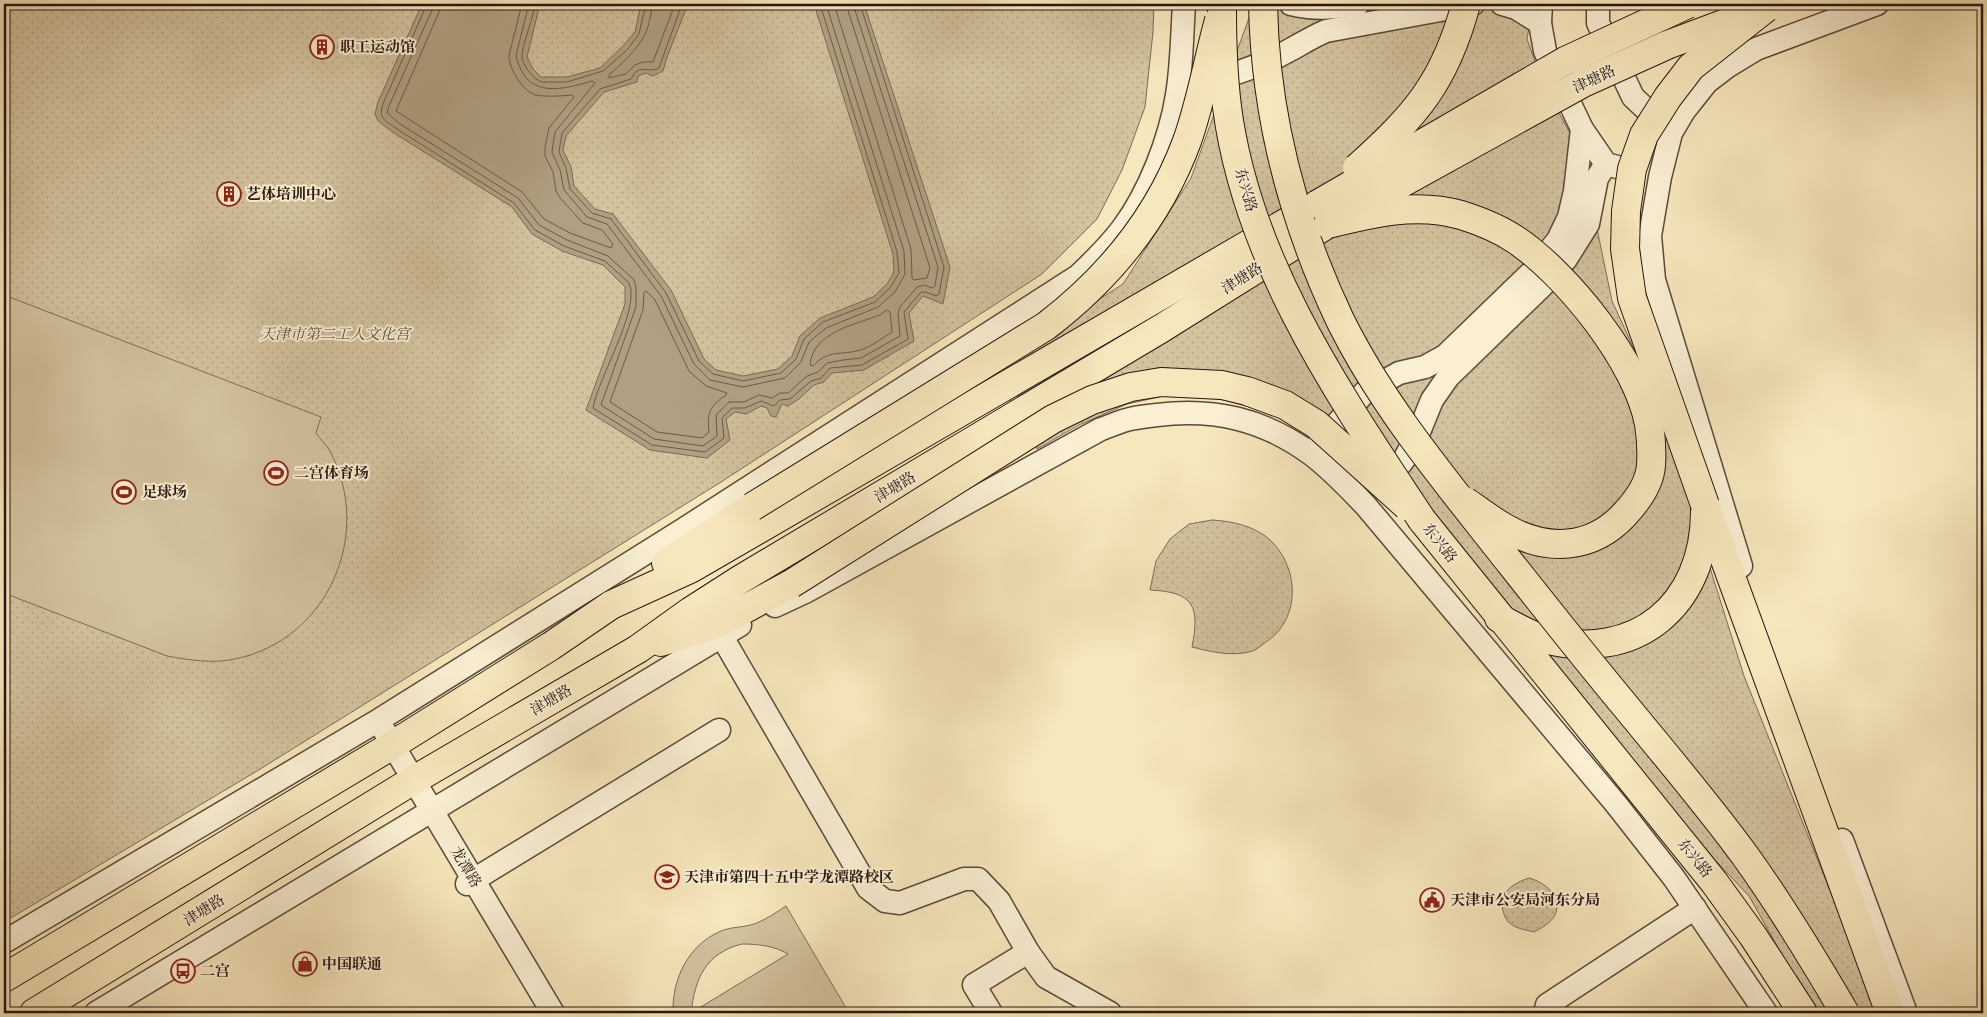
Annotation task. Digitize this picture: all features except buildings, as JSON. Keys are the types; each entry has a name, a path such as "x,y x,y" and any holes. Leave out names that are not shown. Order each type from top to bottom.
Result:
{"main road":[{"path":"1263,4 1270,96 1283,163 1302,227 1340,319 1371,376 1408,430 1456,494 1600,676 1696,792 1746,857 1816,962 1845,1013"},
{"path":"1323,214 1415,111 1432,88 1448,59 1466,4"},
{"name":"津塘路","path":"34,1013 411,782 638,649 691,611 741,579 1162,328 1323,214 1565,61 1688,4"},
{"path":"611,605 662,566 752,506 1046,326 1068,309 1110,270 1129,247 1177,165 1188,139 1222,6"},
{"name":"东兴路","path":"1222,6 1223,60 1227,108 1252,213 1268,255 1305,333 1332,381 1422,520 1499,618 1535,644 1714,882 1753,936 1803,1013"},
{"path":"1772,6 1691,67 1668,97 1644,135 1632,170 1626,211 1625,249 1632,298 1890,1013"},
{"name":"津塘路","path":"4,978 389,747 551,646 611,605 699,563 1323,214 1583,82 1667,46 1772,6"},
{"path":"1323,214 1420,209 1460,215 1495,228 1516,239 1533,252 1570,288 1606,335 1631,375 1649,422 1651,467 1645,487 1632,507 1607,531 1591,539 1574,544 1539,542 1505,528 1456,494"},
{"path":"638,649 719,629 1053,419 1092,400 1131,387 1161,382 1222,385 1247,391 1285,405 1302,414 1331,436 1422,520"},
{"path":"1535,644 1592,645 1609,642 1629,637 1647,629 1660,619 1681,596 1696,565 1704,537 1706,505"}],"street":[{"path":"4,942 374,723 684,530 1078,276 1101,255 1124,227 1138,203 1163,149 1177,96 1184,4"},
{"path":"1291,4 1309,9 1334,8 1358,4"},
{"path":"1177,96 1274,58 1307,39 1326,31 1473,4"},
{"path":"1502,4 1540,13 1545,51 1582,129 1606,164 1660,176"},
{"path":"1598,4 1598,23 1634,97 1672,133"},
{"path":"1877,4 1756,49 1728,66 1707,82 1684,111 1672,133 1660,176 1650,236 1654,280 1736,552 1906,1013"},
{"path":"1311,454 1365,392 1399,373 1425,367 1445,356 1510,290 1533,271 1558,240 1569,217 1575,191 1582,129"},
{"path":"1366,506 1405,458 1420,432 1432,400 1448,377 1543,285 1566,259 1588,224 1597,178 1606,164"},
{"path":"96,1013 429,813 719,629 804,592 1093,433 1131,419 1175,413 1194,413 1233,417 1265,427 1311,454 1341,479 1366,506 1616,804 1674,878 1766,1013"},
{"path":"719,629 868,888 885,901 900,903 964,879 978,879 999,901 1028,952 1046,977 1093,1010"},
{"name":"龙潭路","path":"374,723 470,882 545,1013"},
{"path":"470,882 719,730"},
{"name":"龙潭路","path":"470,882 553,1013"},
{"path":"1545,1013 1547,1005 1695,908"},
{"path":"991,1013 974,985 1028,952"}],"green space":[{"name":"天津市第二工人文化宫","path":"4,4 1154,4 1145,107 1122,170 1097,219 1042,274 721,482 257,771 4,922"},
{"path":"1254,4 1533,4 1527,39 1544,86 1592,173 1596,224 1612,301 1657,399 1744,676 1877,1008 1868,1013 1815,1013 1749,896 1654,795 1427,520 1316,437 1271,413 1224,400 1173,394 1127,404 1079,425 1037,449 992,368 1123,284 1191,178"},
{"path":"4,295 321,417 316,433 330,451 342,483 347,516 344,548 334,579 318,607 295,630 268,648 235,659 218,661 192,660 167,656 4,593"},
{"path":"1212,520 1235,523 1263,534 1279,551 1287,564 1292,592 1291,607 1286,620 1277,632 1253,651 1230,654 1192,647 1195,621 1194,611 1190,604 1185,598 1176,594 1150,590 1156,561 1170,539 1189,524"},
{"path":"1529,878 1541,883 1551,891 1557,908 1553,918 1534,932 1513,926 1504,914 1502,904 1505,894 1509,889"},
{"path":"786,906 849,1013 691,1013 673,1013 673,1000 679,976 684,964 699,945 721,931 754,924 766,919","holes":["742,944 754,944 772,947 788,954 691,1013 699,978 704,969 719,954 730,948"]}],"water":[{"path":"422,4 540,4 527,57 533,69 541,77 567,77 600,68 623,46 635,32 641,4 688,4 663,71 653,76 646,73 638,76 637,82 604,92 566,136 563,150 571,167 574,186 595,209 613,214 671,290 704,359 716,370 743,376 778,369 792,356 800,336 820,318 873,297 887,284 894,272 893,254 814,4 864,4 950,267 943,304 923,296 909,313 914,341 864,370 832,373 824,382 814,385 788,406 782,404 776,417 771,416 767,408 761,406 746,414 735,412 726,419 730,440 707,458 650,450 586,410 625,304 625,287 603,265 562,251 532,234 512,207 378,121 375,114 378,102"}],"place":[{"name":"职工运动馆","path":"322,47"},
{"name":"艺体培训中心","path":"229,194"},
{"name":"二宫体育场","path":"276,473"},
{"name":"足球场","path":"124,492"},
{"name":"天津市第四十五中学龙潭路校区","path":"667,877"},
{"name":"天津市公安局河东分局","path":"1432,900"},
{"name":"中国联通","path":"305,964"},
{"name":"二宫","path":"183,971"}]}
